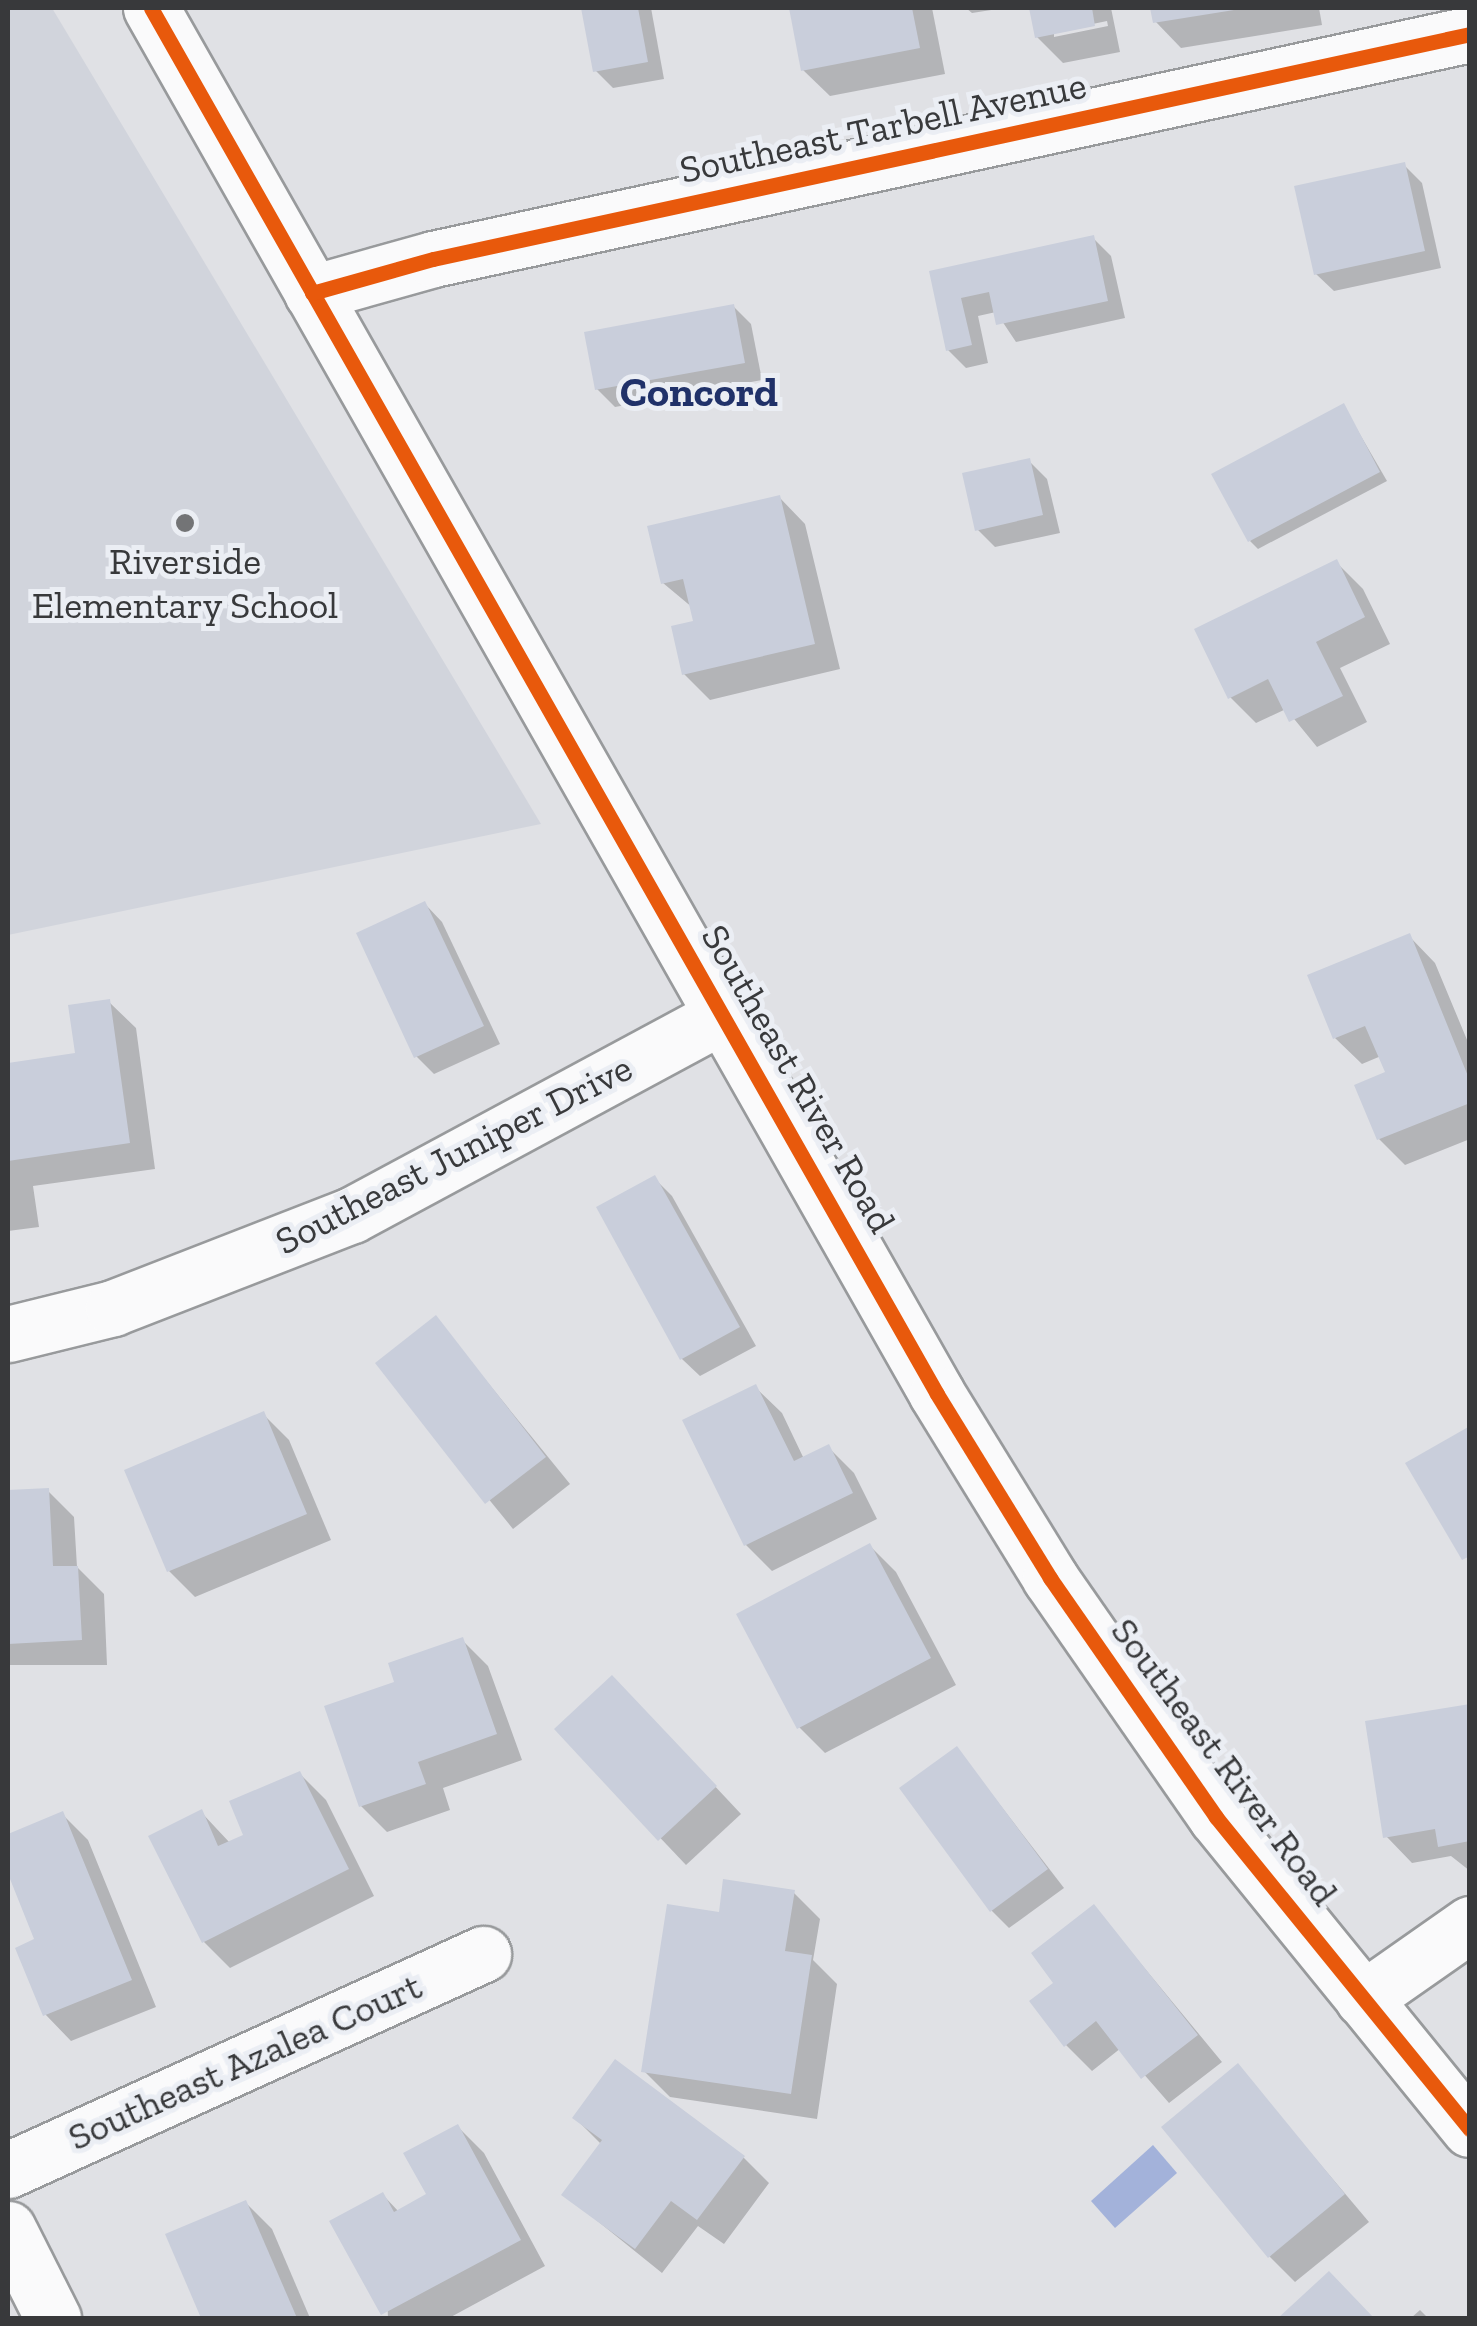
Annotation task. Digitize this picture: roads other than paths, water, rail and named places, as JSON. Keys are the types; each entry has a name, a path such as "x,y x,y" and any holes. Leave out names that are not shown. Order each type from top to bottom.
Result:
{"street":[{"name":"Southeast River Road","path":"151,8 937,1394 1060,1593 1205,1802 1470,2128"},
{"name":"Southeast Tarbell Avenue","path":"312,293 434,259 1470,34"},
{"name":"Southeast Juniper Drive","path":"8,1334 113,1308 352,1215 724,1015"},
{"path":"1363,1998 1470,1924"},
{"name":"Southeast Azalea Court","path":"8,2170 482,1954"},
{"path":"8,2229 53,2318"}],"water":[{"path":"1153,2145 1177,2173 1115,2228 1091,2201"}],"place":[{"name":"Riverside Elementary School","path":"185,523"}],"district":[{"name":"Concord","path":"699,392"}]}
